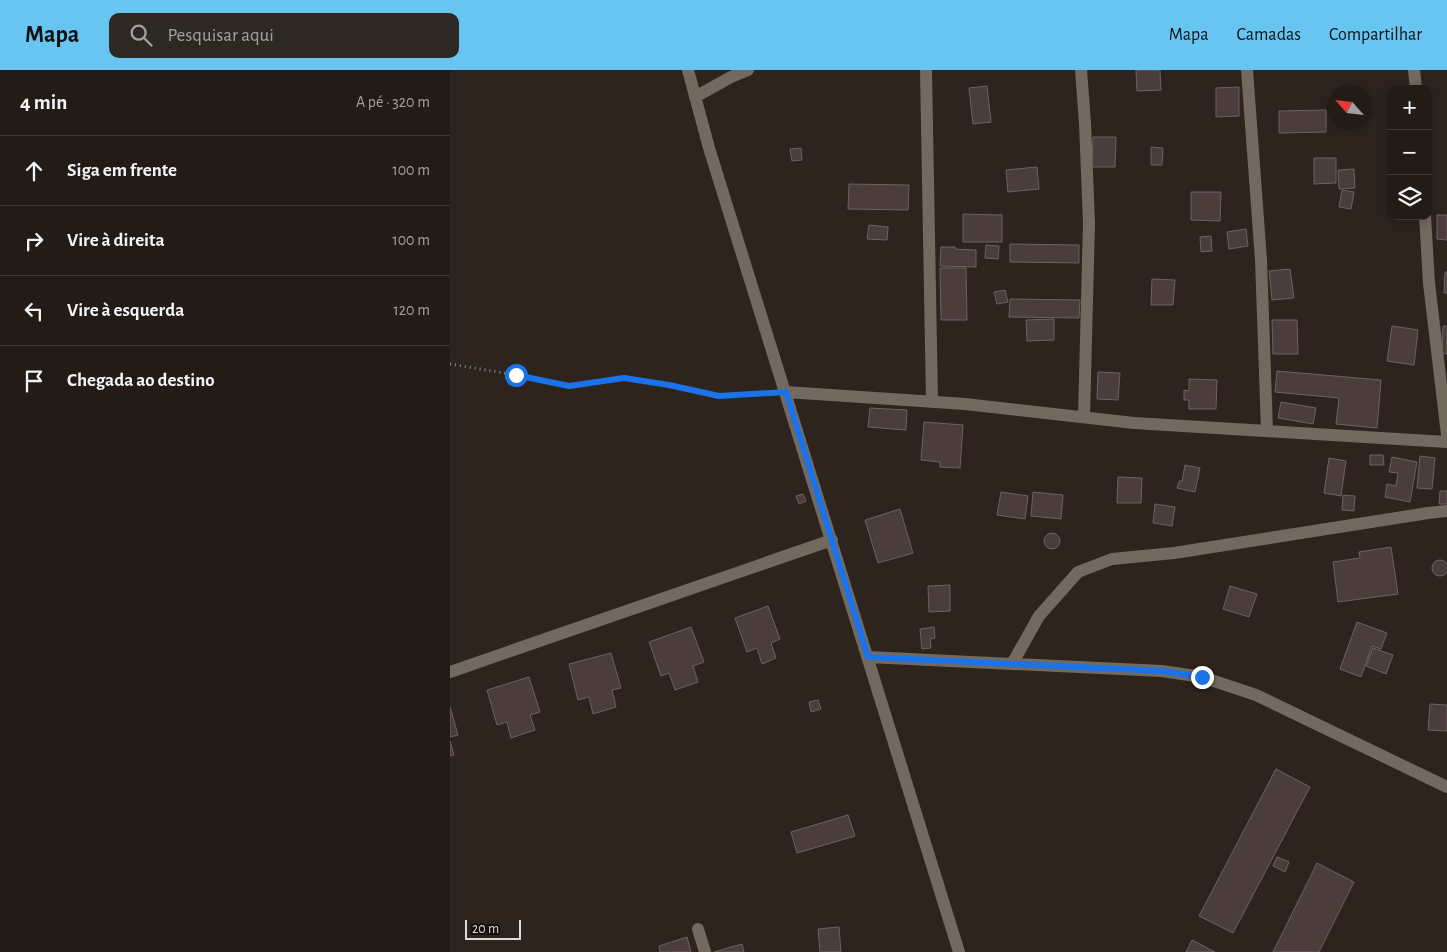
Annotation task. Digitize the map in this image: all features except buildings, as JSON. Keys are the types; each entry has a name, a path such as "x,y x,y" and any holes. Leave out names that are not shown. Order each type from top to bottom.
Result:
{"street":[{"path":"688,70 709,148 959,952"},
{"path":"695,97 748,70"},
{"path":"926,70 932,402"},
{"path":"1081,70 1089,223 1084,418"},
{"path":"1247,70 1261,260 1267,430"},
{"path":"1414,70 1416,85"},
{"path":"1425,220 1429,283 1447,434"},
{"path":"786,392 932,402 1134,423 1447,442"},
{"path":"1012,664 1040,616 1078,572 1112,559 1174,553 1447,511"},
{"path":"450,672 832,540"},
{"path":"868,657 1162,671 1202,677 1256,695 1447,787"},
{"path":"698,929 705,952"}],"path":[{"path":"450,364 569,386 624,378 719,396 786,392"}],"route":[{"path":"516,375 569,386 624,378 719,396 786,392 868,657 1162,671 1202,677"}]}
